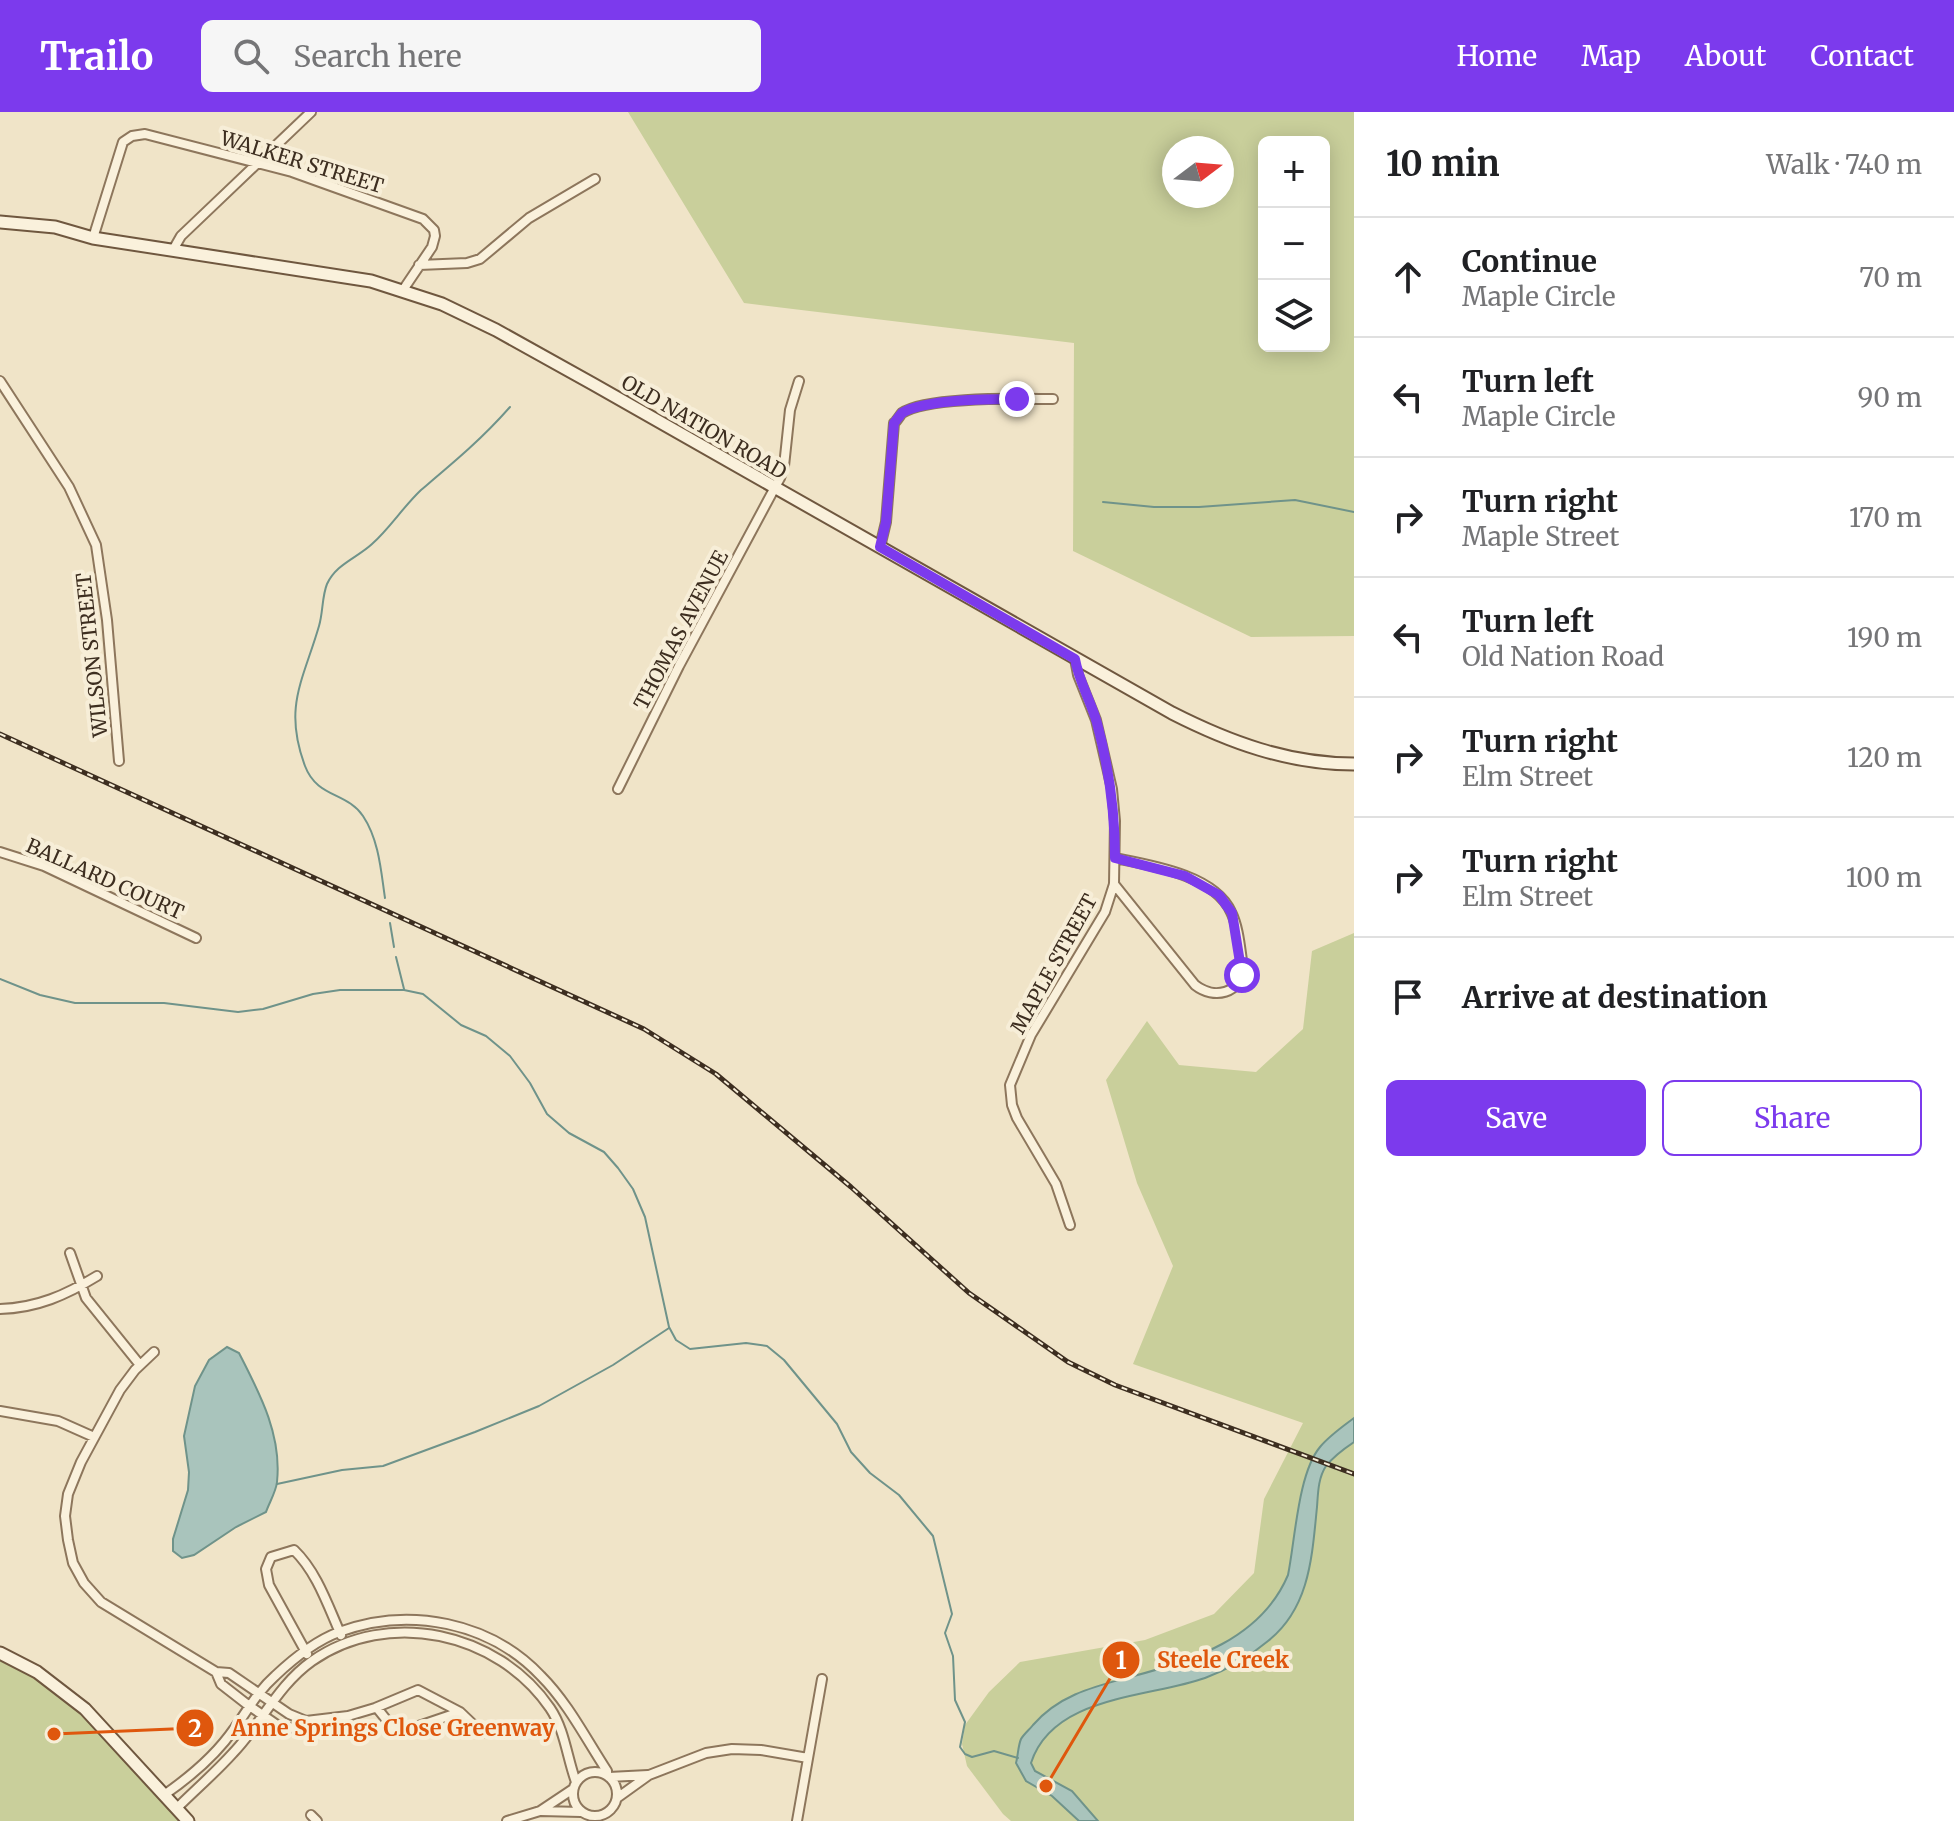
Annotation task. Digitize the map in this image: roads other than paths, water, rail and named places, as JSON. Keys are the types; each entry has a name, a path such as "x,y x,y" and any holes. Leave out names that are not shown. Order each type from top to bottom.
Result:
{"main road":[{"name":"OLD NATION ROAD","path":"0,222 55,227 93,238 337,275 403,290 442,304 496,330 1186,720 1244,746 1293,758 1354,764"},
{"path":"0,1653 37,1672 85,1709 188,1821"}],"street":[{"path":"173,250 181,236 311,112"},
{"name":"WALKER STREET","path":"93,238 117,159 127,138 145,134 326,183 423,219 434,230 432,247 403,290"},
{"path":"419,265 467,263 480,259 529,218 595,179"},
{"name":"WILSON STREET","path":"0,381 69,487 96,545 107,620 119,761"},
{"name":"THOMAS AVENUE","path":"618,789 784,466 790,410 799,381"},
{"path":"880,547 886,522 894,423 902,413 926,406 971,400 1053,399"},
{"name":"MAPLE STREET","path":"1070,1225 1056,1184 1017,1118 1010,1085 1031,1035 1105,912 1114,884 1115,821 1109,777 1096,720 1075,659"},
{"name":"BALLARD COURT","path":"0,852 44,866 196,938"},
{"path":"1114,884 1201,989 1218,994 1228,991 1239,981 1243,967 1234,920 1231,909 1219,895 1185,876 1115,858"},
{"path":"70,1253 81,1286 108,1328 140,1365"},
{"path":"0,1309 53,1300 97,1276"},
{"path":"154,1352 120,1390 68,1494 65,1516 73,1563 84,1583 101,1602 216,1672 229,1673 289,1714 306,1721 348,1716 377,1708 418,1690 460,1712 482,1733"},
{"path":"0,1411 58,1421 94,1437"},
{"path":"311,1662 269,1585 266,1569 271,1557 294,1550 301,1557 312,1573 344,1643"},
{"path":"164,1795 220,1748 259,1691 305,1650 339,1632 405,1618 444,1623 500,1643 539,1672 556,1692 615,1784 617,1798 614,1807 602,1816 540,1811 507,1821"},
{"path":"442,1635 444,1623"},
{"path":"176,1809 234,1753 285,1685 311,1662 344,1643 405,1631 442,1635 476,1647 504,1661 528,1683 550,1708 562,1731 575,1786 574,1801 581,1812"},
{"path":"216,1672 221,1684 280,1727 300,1727 306,1721"},
{"path":"797,1821 822,1679"},
{"path":"377,1708 393,1728 401,1732 460,1712"},
{"path":"617,1798 649,1775 706,1753 732,1749 761,1750 808,1758"},
{"path":"540,1811 589,1773 649,1775"}],"water":[{"path":"227,1347 239,1353 268,1415 278,1465 276,1486 266,1512 236,1527 194,1555 182,1558 173,1551 173,1539 188,1490 184,1436 195,1386 209,1360"},
{"path":"1354,1418 1354,1442 1332,1459 1321,1476 1306,1580 1293,1613 1282,1628 1254,1652 1222,1671 1182,1685 1105,1702 1081,1711 1060,1724 1042,1741 1031,1763 1035,1771 1072,1791 1098,1821 1079,1821 1052,1796 1026,1781 1016,1763 1021,1739 1054,1706 1090,1689 1200,1655 1222,1644 1261,1616 1288,1575 1298,1508 1313,1459 1327,1439"}],"waterway":[{"path":"385,898 376,845 363,816 349,803 317,784 305,766 296,727 298,694 319,626 325,589 331,577 372,544 421,490 510,407"},
{"path":"1103,502 1199,507 1295,500 1354,512"},
{"path":"390,923 394,947"},
{"path":"396,957 404,989"},
{"path":"0,979 40,995 75,1003 164,1003 238,1012 340,990 404,990 423,994 461,1025 486,1036 510,1056 547,1114 569,1133 604,1152 633,1189 645,1217 669,1327 676,1340 690,1349 746,1343 767,1346 784,1360 837,1424 851,1452 870,1473 899,1495 933,1536 952,1614 945,1633 953,1656 955,1700 965,1722 960,1747 972,1757 994,1751 1018,1758"},
{"path":"277,1484 342,1470 383,1466 475,1432 539,1406 613,1365 669,1328"}],"railway":[{"path":"0,734 644,1029 716,1074 851,1187 969,1293 1068,1362 1115,1385 1354,1474"}],"place":[{"name":"Anne Springs Close Greenway","path":"54,1734"},
{"name":"Steele Creek","path":"1046,1786"}]}
